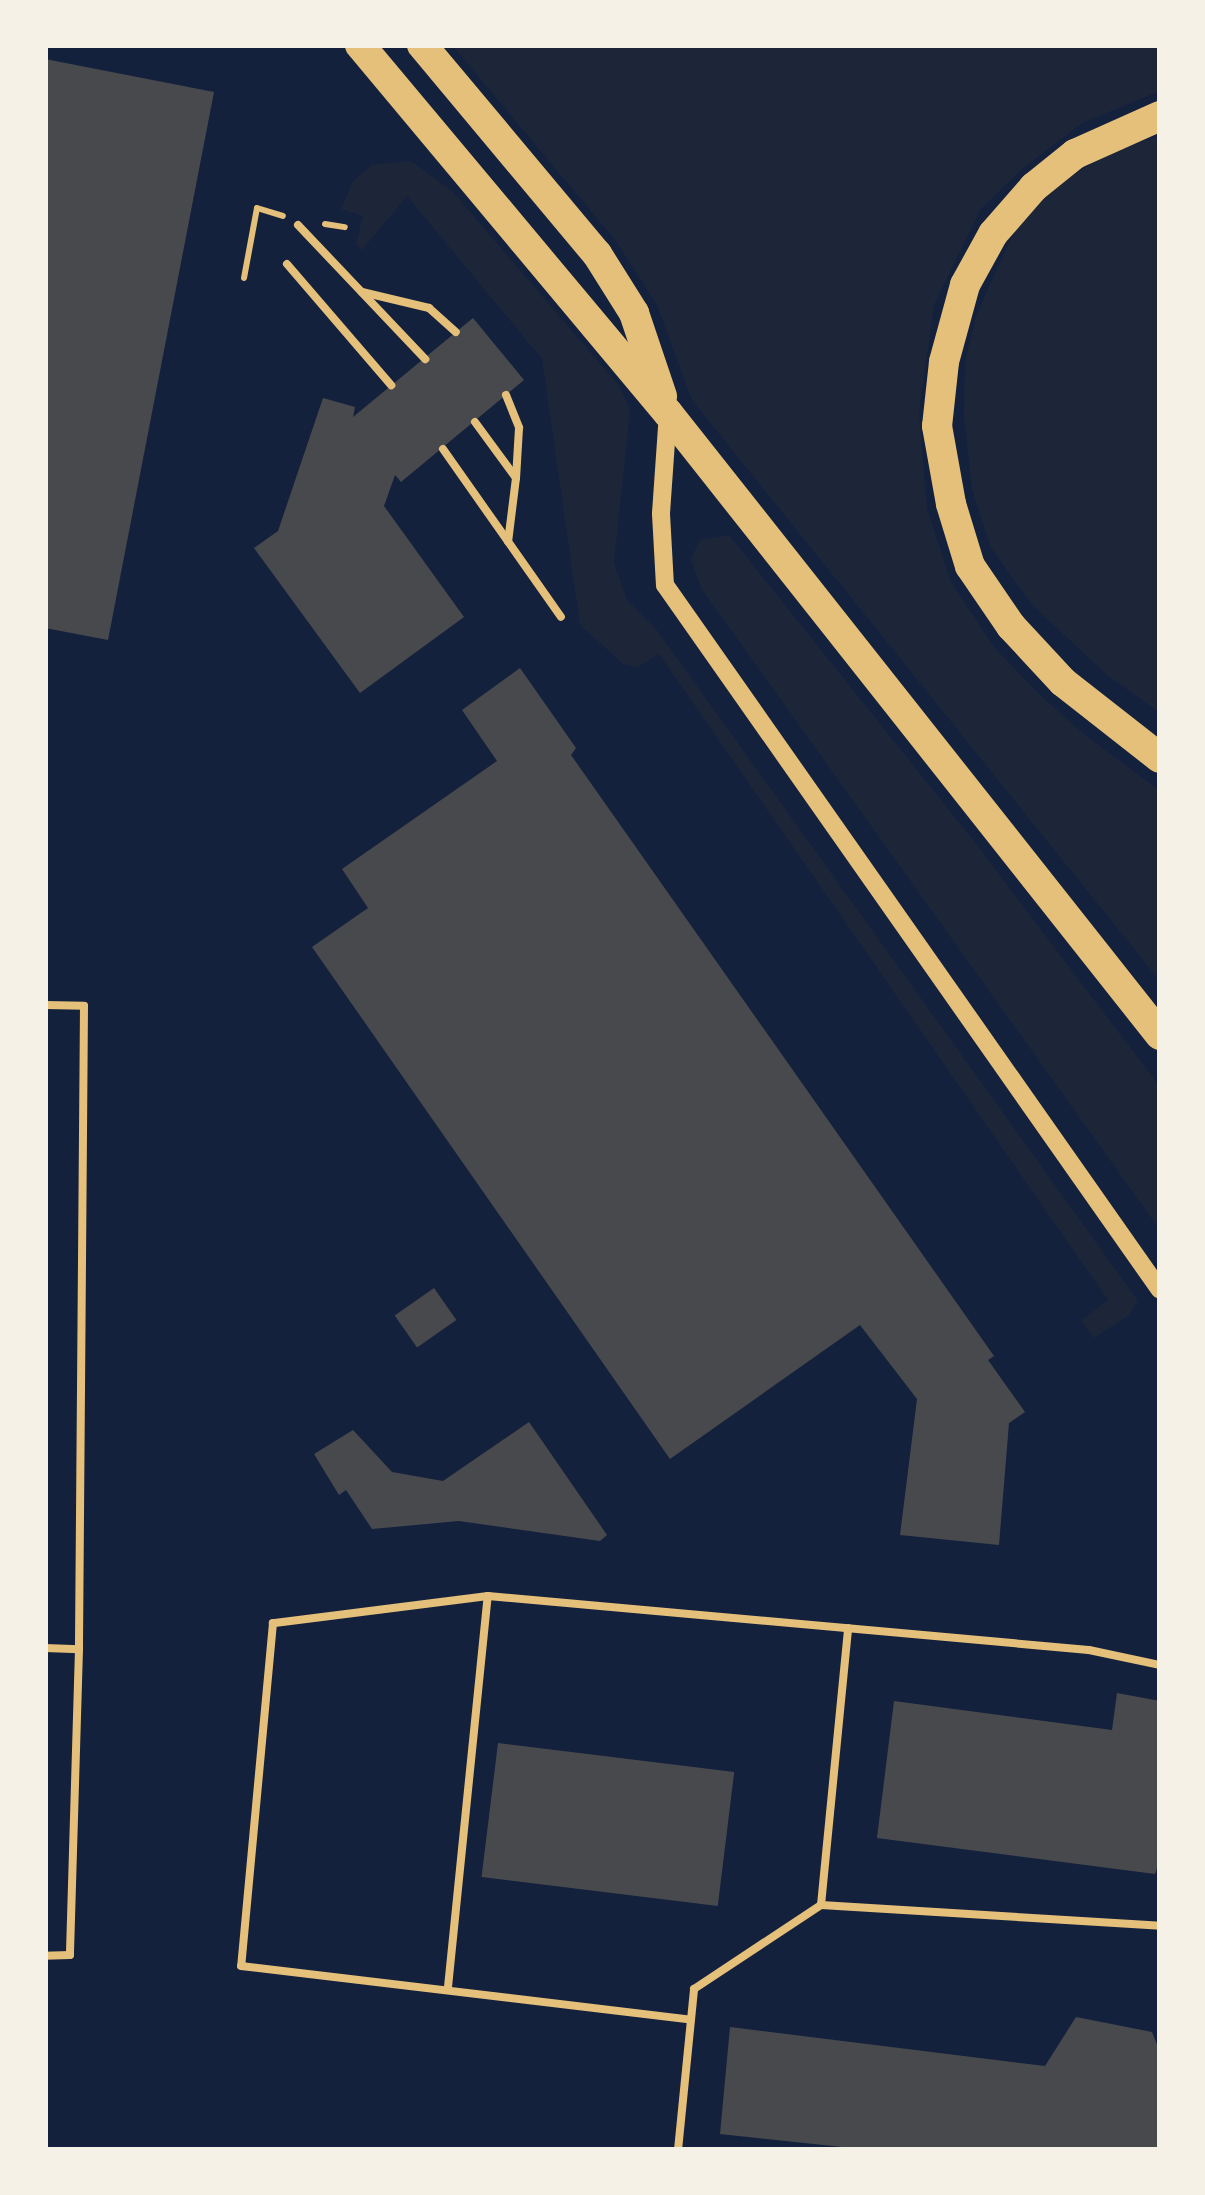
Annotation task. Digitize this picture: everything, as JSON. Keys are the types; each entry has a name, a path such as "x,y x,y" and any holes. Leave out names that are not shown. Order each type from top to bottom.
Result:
{"highway":[{"path":"360,45 668,413 1160,1035"},
{"path":"422,45 597,254 634,314 668,413"},
{"path":"1160,116 1075,154 1034,188 992,234 965,285 944,362 938,426 950,504 970,566 1011,626 1063,682 1160,758"}],"street":[{"path":"668,413 661,514 665,585 1160,1290"}],"lane":[{"path":"298,224 424,359"},
{"path":"287,264 391,385"},
{"path":"361,292 428,308 456,332"},
{"path":"506,395 519,428 508,542"},
{"path":"475,422 516,478"},
{"path":"443,449 561,617"},
{"path":"45,1005 84,1006 79,1649 70,1955 45,1956"},
{"path":"448,1988 488,1596"},
{"path":"691,2020 241,1966 274,1623 488,1596 1089,1650 1160,1665"},
{"path":"821,1905 848,1628"},
{"path":"45,1648 79,1649"},
{"path":"678,2150 694,1989 821,1905 1160,1926"}],"shaded area":[{"path":"452,45 1160,45 1160,91 1082,123 1021,170 980,210 934,305 919,412 927,509 951,582 994,647 1037,692 1086,736 1160,791 1160,981 692,400 657,305 616,241"},
{"path":"1160,136 1160,713 1107,675 1033,606 991,548 972,489 964,416 965,363 976,316 1011,238 1037,202 1081,170 1118,149"},
{"path":"411,161 452,191 620,387 630,410 614,563 627,600 656,629 1138,1301 1129,1315 1094,1338 1081,1321 1108,1300 659,654 638,667 623,664 580,625 542,359 407,196 362,250 356,244 363,216 341,209 353,181 372,165"},
{"path":"729,535 977,845 1160,1087 1160,1230 701,588 691,559 700,540"}],"building":[{"path":"45,59 214,92 108,640 45,628"},
{"path":"473,318 524,380 401,482 395,475 384,506 464,617 360,693 254,548 278,531 323,398 355,407 353,417"},
{"path":"520,668 576,748 571,755 994,1356 988,1360 1025,1412 1009,1423 999,1545 900,1535 917,1399 860,1325 670,1459 312,947 368,908 342,869 497,761 462,710"},
{"path":"434,1288 456,1320 417,1347 395,1316"},
{"path":"529,1422 607,1535 600,1541 459,1521 372,1529 346,1490 339,1495 314,1454 353,1430 392,1472 443,1481"},
{"path":"1117,1693 1160,1701 1160,1859 1155,1874 877,1838 894,1701 1112,1730"},
{"path":"498,1743 734,1772 718,1906 482,1877"},
{"path":"1076,2017 1152,2032 1160,2052 1160,2150 870,2150 720,2134 730,2027 1045,2066"}]}
